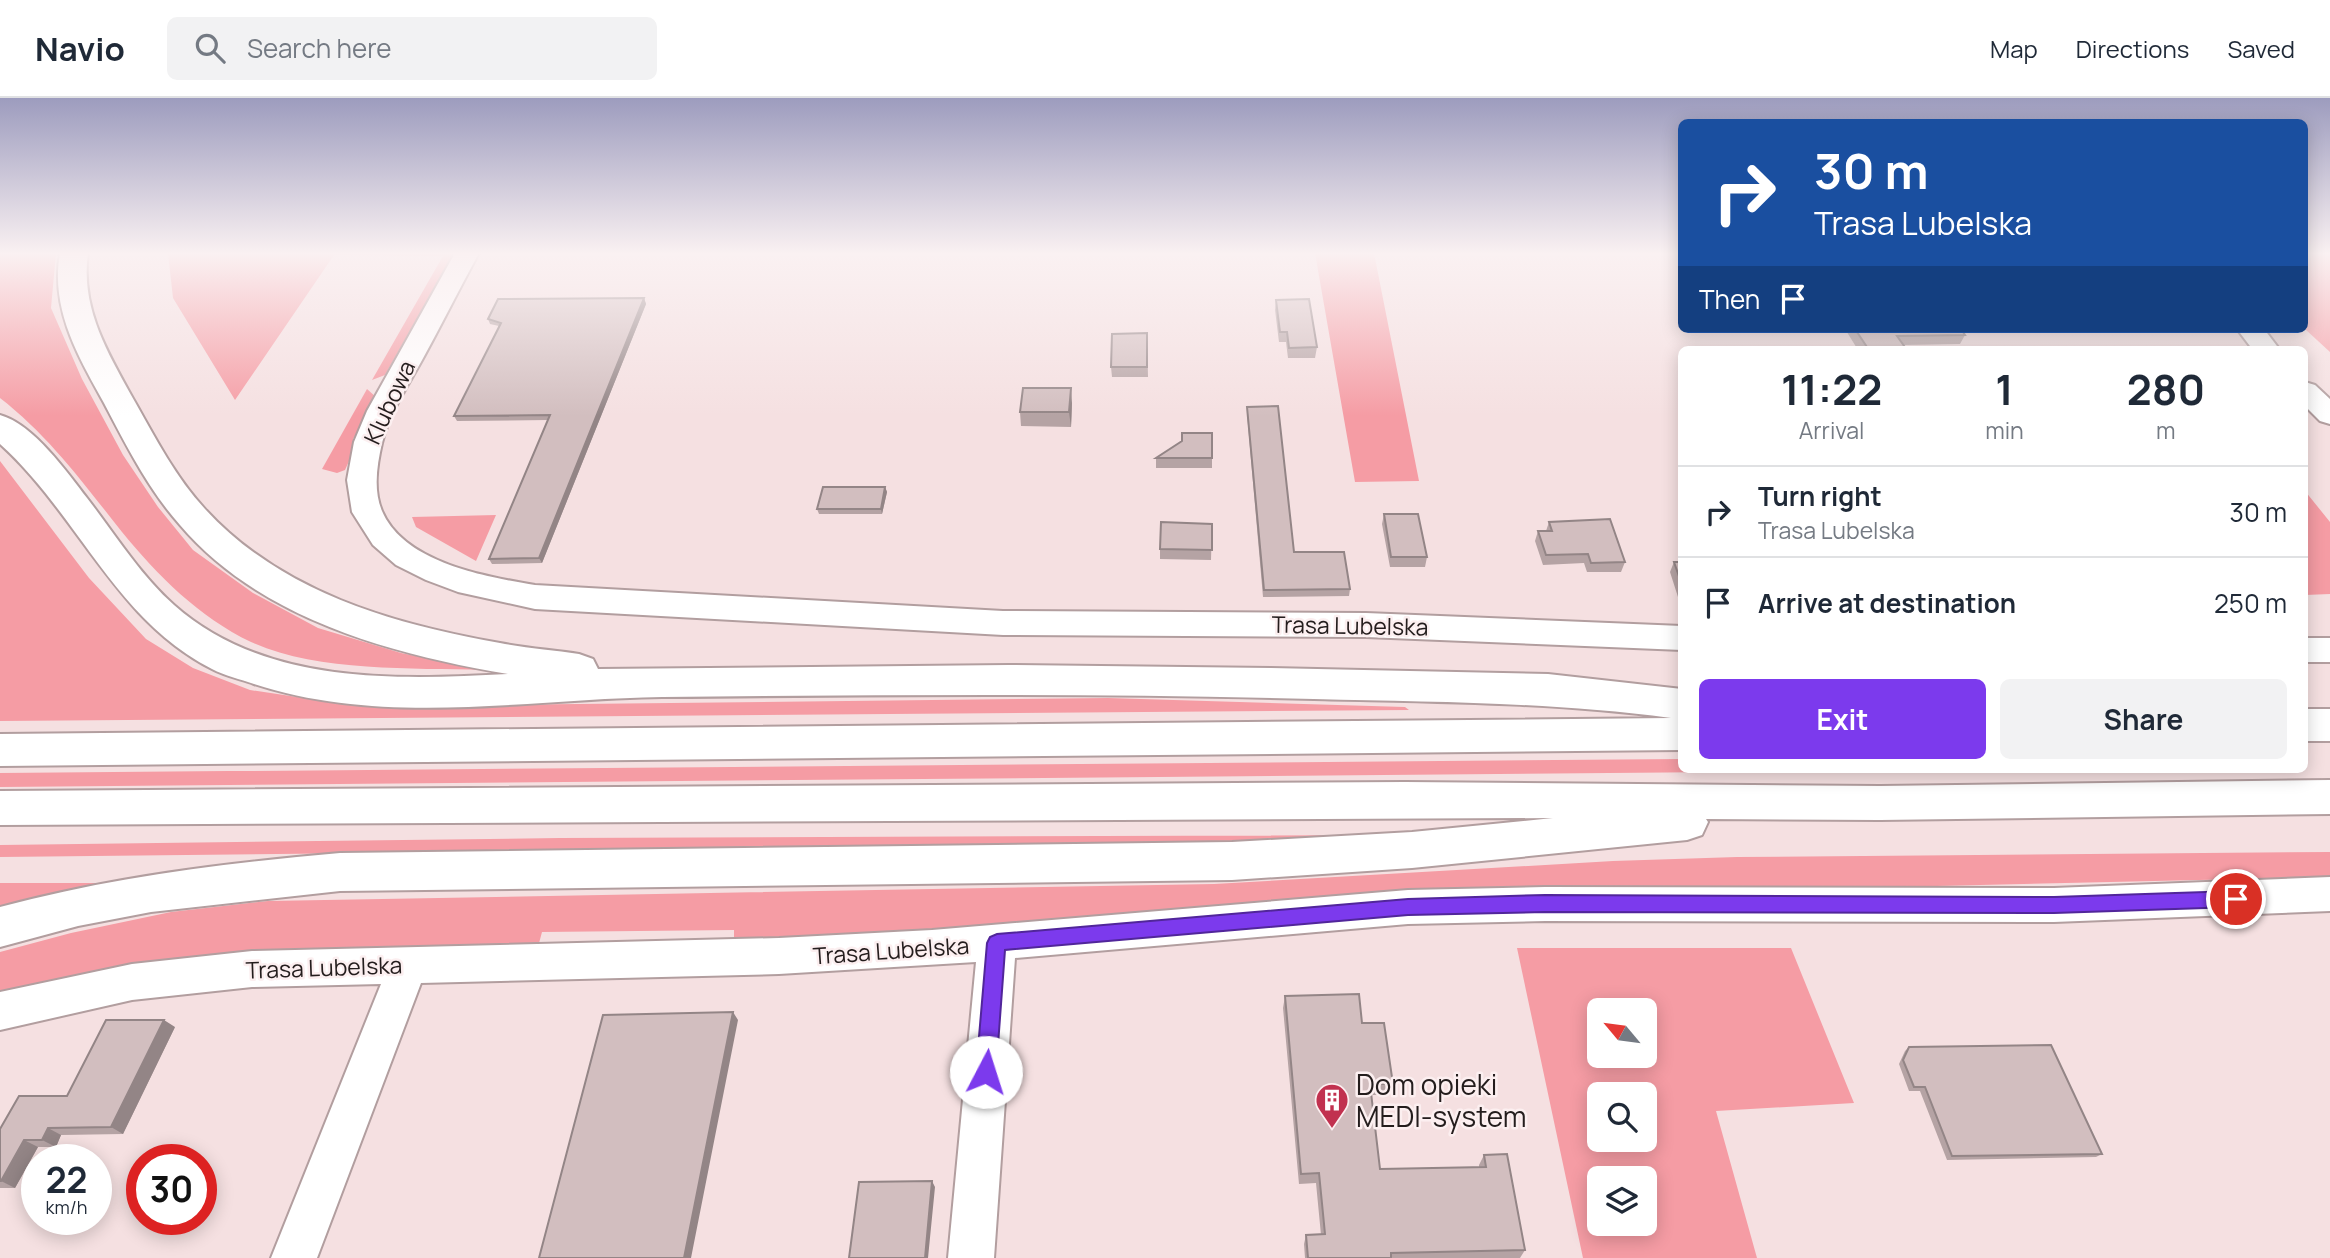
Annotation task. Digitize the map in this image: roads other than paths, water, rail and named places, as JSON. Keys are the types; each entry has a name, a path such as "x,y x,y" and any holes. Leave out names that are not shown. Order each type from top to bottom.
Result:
{"highway":[{"path":"76,307 98,364 166,484 194,520 264,577 309,602 377,630 502,659 558,665 650,682"},
{"path":"0,426 17,439 53,479 96,539 155,612 184,636 229,660 285,678 355,688 416,692 650,682 1181,679 1577,691 1678,704"},
{"path":"2308,725 2330,725"},
{"path":"0,750 1678,734"},
{"path":"0,808 1405,799 1880,803 2330,797"},
{"path":"0,927 88,904 173,889 247,879 340,872 1232,861 1412,850 1880,803"}],"street":[{"name":"Klubowa","path":"362,480 368,443 385,403 437,307"},
{"path":"2308,394 2330,415"},
{"name":"Trasa Lubelska","path":"362,480 365,501 373,521 386,540 402,555 447,579 473,587 535,597 1003,623 1366,625 1678,638"},
{"path":"2308,650 2330,650"},
{"name":"Trasa Lubelska","path":"0,1011 70,994 195,974 314,966 779,956 997,943 1408,907 1545,904 2054,905 2330,894"},
{"path":"971,1258 997,943"},
{"path":"294,1258 409,964"}],"place":[{"name":"Dom opieki MEDI-system","path":"1332,1130"}]}
